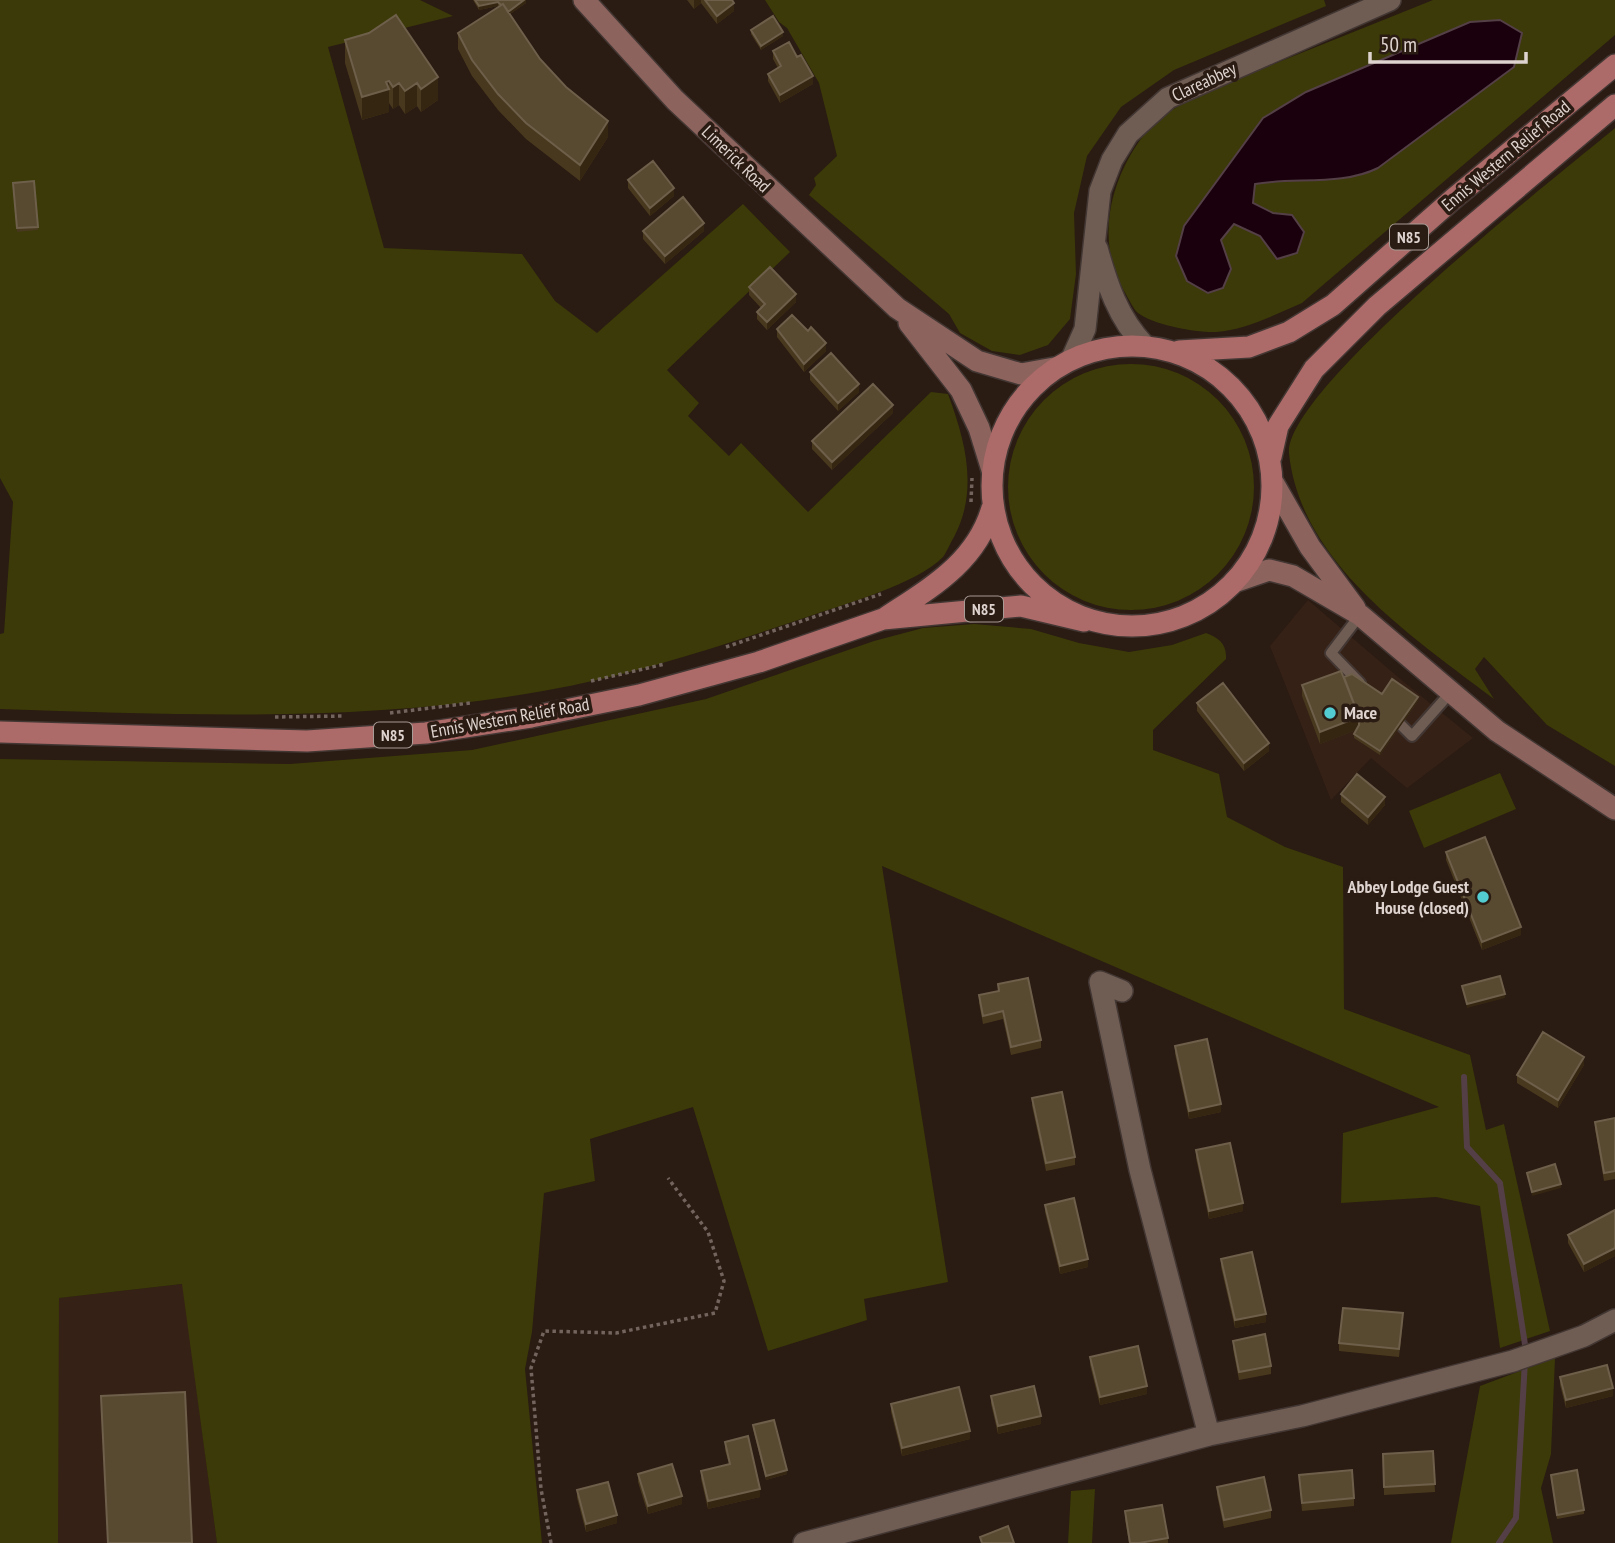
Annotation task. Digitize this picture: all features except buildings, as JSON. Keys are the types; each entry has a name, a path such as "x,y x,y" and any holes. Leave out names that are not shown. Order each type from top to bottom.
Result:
{"main road":[{"name":"Limerick Road","path":"584,0 675,100 897,308"},
{"name":"Ennis Western Relief Road","path":"1177,351 1249,347 1289,332 1333,305 1453,199 1615,65"},
{"name":"Ennis Western Relief Road","path":"1271,457 1278,426 1314,369 1377,306 1615,105"},
{"path":"897,308 977,361 1021,374 1054,368"},
{"path":"897,308 961,390 979,428 982,471"},
{"name":"N85","path":"1144,345 1177,351 1215,372 1237,390 1254,414 1271,457 1274,484 1263,530 1234,582 1204,606 1171,621 1115,627 1084,621 1056,607 1031,588 1011,562 982,471 1021,401 1054,368 1073,356 1107,348 1144,345"},
{"path":"1274,484 1310,547 1360,615"},
{"name":"Ennis Western Relief Road","path":"883,619 945,577 968,557 985,530 992,508"},
{"path":"1234,582 1269,570 1293,576 1360,615 1497,731 1615,809"},
{"name":"Ennis Western Relief Road","path":"0,732 307,741 426,733 531,717 639,695 759,662 883,619 1021,606 1084,621"}],"street":[{"name":"Clareabbey","path":"1073,356 1085,329 1100,191 1112,160 1128,134 1168,98 1390,0"},
{"name":"Clareabbey","path":"1093,236 1107,285 1129,329 1144,345"},
{"path":"1122,991 1100,982 1140,1170 1209,1435"},
{"path":"804,1543 1209,1435 1302,1416 1522,1357 1584,1336 1615,1320"}],"lane":[{"path":"1360,615 1331,653 1367,690"},
{"path":"1385,708 1412,736 1451,692"}],"path":[{"path":"970,504 982,471"},
{"path":"716,651 890,590"},
{"path":"589,682 678,661"},
{"path":"383,713 474,703"},
{"path":"274,717 356,715"},
{"path":"551,1543 541,1489 531,1368 544,1331 616,1333 715,1313 724,1281 708,1232 668,1178"}],"shaded area":[{"path":"0,0 420,0 453,16 328,47 384,248 522,254 555,301 597,333 743,204 790,252 667,370 699,403 688,416 729,456 741,443 808,512 931,392 948,394 960,429 968,483 962,519 946,553 916,576 859,599 676,659 543,691 476,701 340,712 204,714 0,709 0,634 4,633 13,502 0,478"},
{"path":"765,0 1324,0 1326,6 1174,70 1121,107 1087,156 1074,213 1076,274 1070,319 1048,345 1020,355 992,351 960,333 949,314 809,195 816,185 814,178 837,156 819,83 787,28 779,22"},
{"path":"1433,0 1615,0 1615,35 1302,303 1249,325 1216,332 1176,327 1138,313 1115,271 1109,230 1111,208 1124,167 1134,148 1153,124 1178,106 1214,88"},
{"path":"1500,20 1522,33 1514,67 1378,168 1364,174 1334,179 1255,184 1253,203 1273,213 1292,215 1304,232 1297,253 1277,259 1260,236 1234,224 1221,240 1231,269 1223,288 1208,293 1187,281 1176,256 1184,226 1263,118 1306,92 1470,22"},
{"path":"1615,128 1615,766 1547,725 1484,657 1475,669 1494,699 1397,624 1366,595 1338,564 1315,530 1298,494 1289,454 1299,424 1330,383 1375,335 1486,235"},
{"path":"1143,364 1167,369 1189,378 1218,400 1234,418 1245,440 1252,463 1252,511 1245,534 1234,556 1218,574 1200,590 1167,605 1143,610 1119,610 1095,605 1062,590 1028,556 1010,511 1008,475 1013,451 1028,418 1062,384 1107,366"},
{"path":"1308,600 1473,738 1407,788 1371,758 1331,800 1270,646"},
{"path":"974,624 1031,629 1079,643 1129,652 1172,645 1206,633 1221,642 1226,659 1153,730 1153,750 1219,774 1227,817 1285,847 1343,867 1344,1009 1470,1055 1486,1130 1504,1124 1550,1331 1500,1348 1480,1206 1436,1197 1341,1203 1343,1133 1439,1107 882,866 948,1282 864,1299 867,1320 768,1351 693,1107 590,1139 595,1181 544,1193 532,1332 525,1369 542,1543 217,1543 182,1284 59,1298 58,1543 0,1543 0,759 290,764 472,750 706,699 874,641 923,628"},
{"path":"1500,773 1516,809 1424,848 1409,811"},
{"path":"183,1284 217,1543 58,1543 58,1298"},
{"path":"1555,1358 1551,1454 1541,1488 1553,1543 1451,1543 1480,1386"},
{"path":"1095,1489 1092,1543 1068,1543 1071,1491"}],"waterway":[{"path":"1464,1077 1467,1147 1500,1183 1526,1351"},
{"path":"1499,1543 1516,1518 1525,1361"}],"place":[{"name":"Mace","path":"1330,713"},
{"name":"Abbey Lodge Guest House (closed)","path":"1483,897"}]}
